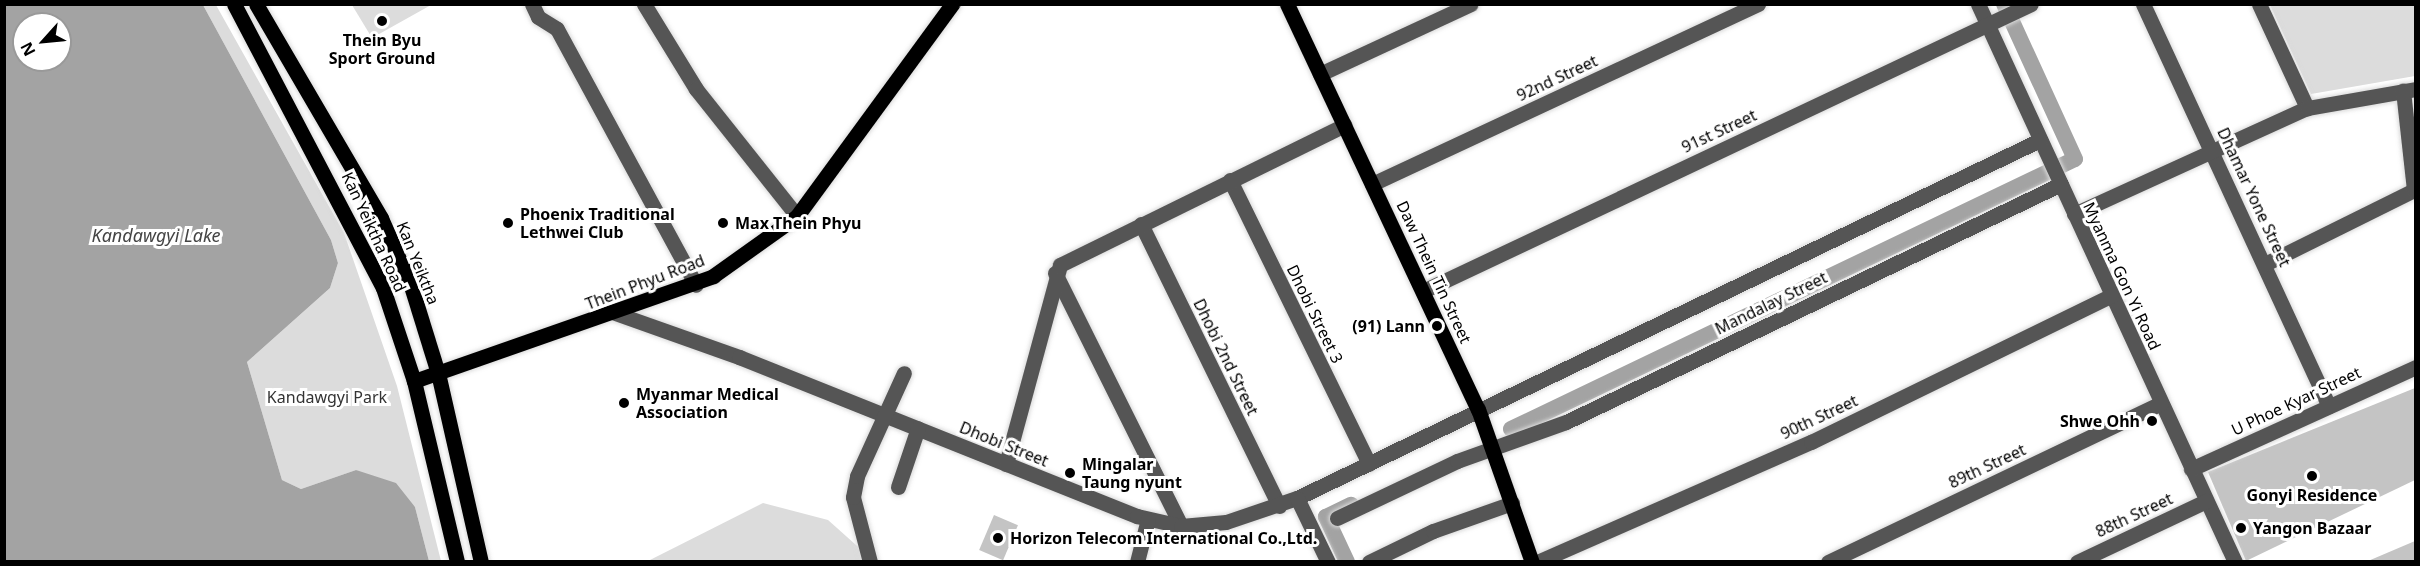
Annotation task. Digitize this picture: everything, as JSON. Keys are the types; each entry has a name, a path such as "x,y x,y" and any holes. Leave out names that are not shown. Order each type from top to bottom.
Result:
{"main road":[{"name":"Kan Yeiktha Road","path":"234,4 358,234 383,288 414,381 457,561"},
{"name":"Kan Yeiktha","path":"256,4 381,218 411,286 438,373 481,561"},
{"name":"Thein Phyu Road","path":"414,381 696,285 797,216 952,4"},
{"name":"Daw Thein Tin Street","path":"1287,4 1478,409 1494,448 1532,561"}],"street":[{"path":"532,4 538,17 557,29 696,285"},
{"path":"644,4 696,89 797,216"},
{"path":"1320,74 1471,4"},
{"name":"92nd Street","path":"1372,184 1758,4"},
{"name":"Myanma Gon Yi Road","path":"1978,4 2235,561"},
{"name":"91st Street","path":"1423,291 2031,4"},
{"name":"Dhamar Yone Street","path":"2143,4 2329,406"},
{"path":"2259,4 2307,108"},
{"path":"2074,214 2307,108 2409,90 2414,190 2265,264"},
{"path":"1006,464 1057,269 1141,224 1344,125"},
{"name":"Mandalay Street","path":"1478,409 2040,140"},
{"name":"Dhobi Street 3","path":"1230,180 1369,464"},
{"name":"Mandalay Street","path":"1336,518 1494,448 1566,422 2061,184"},
{"name":"Dhobi 2nd Street","path":"1141,224 1279,506"},
{"path":"1057,269 1181,526"},
{"name":"90th Street","path":"1537,561 1811,442 2111,296"},
{"name":"Dhobi Street","path":"615,313 1149,519 1181,526 1226,522 1279,506 1478,409"},
{"name":"U Phoe Kyar Street","path":"2191,469 2415,367"},
{"path":"870,561 853,497 861,466 904,373"},
{"name":"89th Street","path":"1828,561 2161,403"},
{"path":"898,487 918,428"},
{"path":"1297,498 1328,561"},
{"name":"88th Street","path":"2077,561 2206,501"},
{"path":"1369,561 1432,531 1512,503"},
{"path":"1137,561 1149,519"}],"green space":[{"name":"Kandawgyi Park","path":"203,5 216,5 344,233 397,386 441,561 429,561 415,507 356,470 301,489 282,480 247,362 330,288 338,263 331,240"},
{"name":"Thein Byu Sport Ground","path":"352,5 431,5 372,38"},
{"path":"2270,5 2415,5 2415,76 2311,94"},
{"path":"763,503 828,520 874,561 646,562"}],"water":[{"name":"Kandawgyi Lake","path":"4,5 203,5 331,240 338,263 330,288 247,362 282,480 301,489 356,470 396,483 415,507 429,561 5,561"}],"building":[{"name":"Gonyi Residence","path":"2415,388 2415,480 2246,561 2208,472"},
{"name":"Horizon Telecom International Co.,Ltd.","path":"994,515 1018,525 1003,560 979,550"},
{"path":"2415,541 2415,561 2368,561"}],"waterway":[{"path":"1511,429 2075,159 2004,4"},
{"path":"1347,562 1326,517 1351,505"}],"place":[{"name":"Thein Byu Sport Ground","path":"382,21"},
{"name":"Phoenix Traditional Lethwei Club","path":"508,223"},
{"name":"Max Thein Phyu","path":"723,223"},
{"name":"(91) Lann","path":"1437,326"},
{"name":"Myanmar Medical Association","path":"624,403"},
{"name":"Shwe Ohh","path":"2152,421"},
{"name":"Mingalar Taung nyunt","path":"1070,473"},
{"name":"Gonyi Residence","path":"2312,476"},
{"name":"Yangon Bazaar","path":"2241,528"},
{"name":"Horizon Telecom International Co.,Ltd.","path":"998,538"}]}
